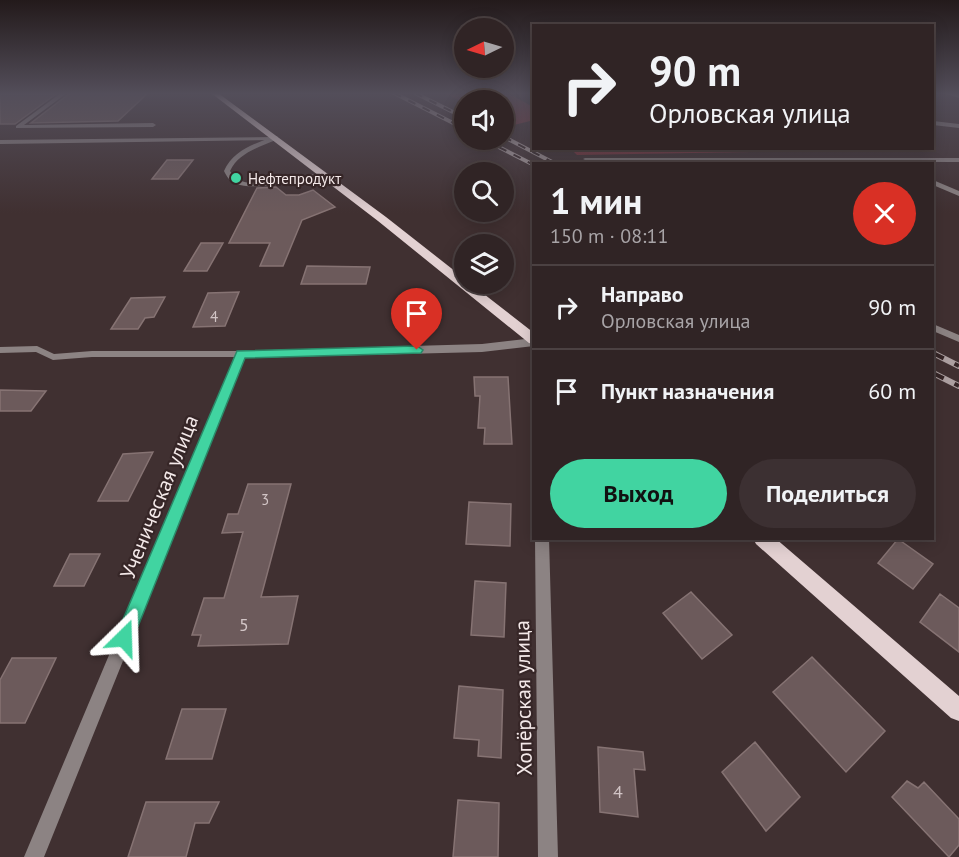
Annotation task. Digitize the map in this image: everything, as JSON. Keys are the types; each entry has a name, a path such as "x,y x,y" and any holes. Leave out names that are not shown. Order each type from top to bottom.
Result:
{"main road":[{"path":"269,133 382,219 532,339"},
{"path":"764,540 959,710"}],"street":[{"path":"0,142 276,138"},
{"path":"774,152 819,158"},
{"path":"587,159 959,160"},
{"path":"934,182 959,194"},
{"path":"241,354 483,348 532,341"},
{"name":"Ученическая улица","path":"34,857 241,354"},
{"name":"Хопёрская улица","path":"542,540 548,857"}],"lane":[{"path":"276,138 238,156 227,171 231,178 240,184 250,185 323,175"},
{"path":"934,327 959,339"},
{"path":"0,350 37,349 53,357 92,354 241,354"}],"shaded area":[{"path":"572,150 746,150 751,152 577,155"}],"building":[{"path":"167,160 193,160 178,179 152,179"},
{"path":"276,187 286,195 299,195 313,190 335,207 302,220 283,266 260,266 270,243 229,243 257,188"},
{"path":"201,243 223,243 207,271 184,271"},
{"path":"307,266 370,267 366,284 301,284"},
{"path":"239,292 225,326 193,327 208,293"},
{"path":"165,297 154,317 145,318 138,329 111,329 131,298"},
{"path":"474,377 508,377 512,444 484,444 485,428 478,428 480,396 475,396"},
{"path":"0,390 46,391 31,411 0,411"},
{"path":"153,452 128,501 98,501 123,454"},
{"path":"248,484 291,484 261,597 298,596 288,644 198,646 201,635 192,635 204,598 224,598 243,532 222,533 228,514 238,514"},
{"path":"469,502 511,504 510,546 466,544"},
{"path":"899,540 933,564 913,589 878,563"},
{"path":"70,554 100,554 84,586 54,586"},
{"path":"475,581 506,583 504,637 471,635"},
{"path":"691,592 732,635 702,659 663,613"},
{"path":"940,594 959,608 959,652 920,622"},
{"path":"812,657 885,731 846,772 773,692"},
{"path":"12,658 56,658 25,723 0,723 0,680"},
{"path":"459,686 503,690 501,758 478,756 479,740 454,738"},
{"path":"182,709 226,709 212,759 166,759"},
{"path":"755,742 800,797 766,831 722,772"},
{"path":"598,747 643,752 645,770 634,769 638,817 600,812"},
{"path":"907,781 918,788 924,782 959,819 959,845 949,857 892,797"},
{"path":"458,800 499,803 498,857 453,857"},
{"path":"146,802 219,802 209,823 195,823 186,857 128,857"}],"railway":[{"path":"514,142 552,162"},
{"path":"505,150 532,164"},
{"path":"934,354 959,366"},
{"path":"934,374 959,386"}],"place":[{"name":"Нефтепродукт","path":"236,178"}],"route":[{"path":"124,638 241,354 417,350"}]}
